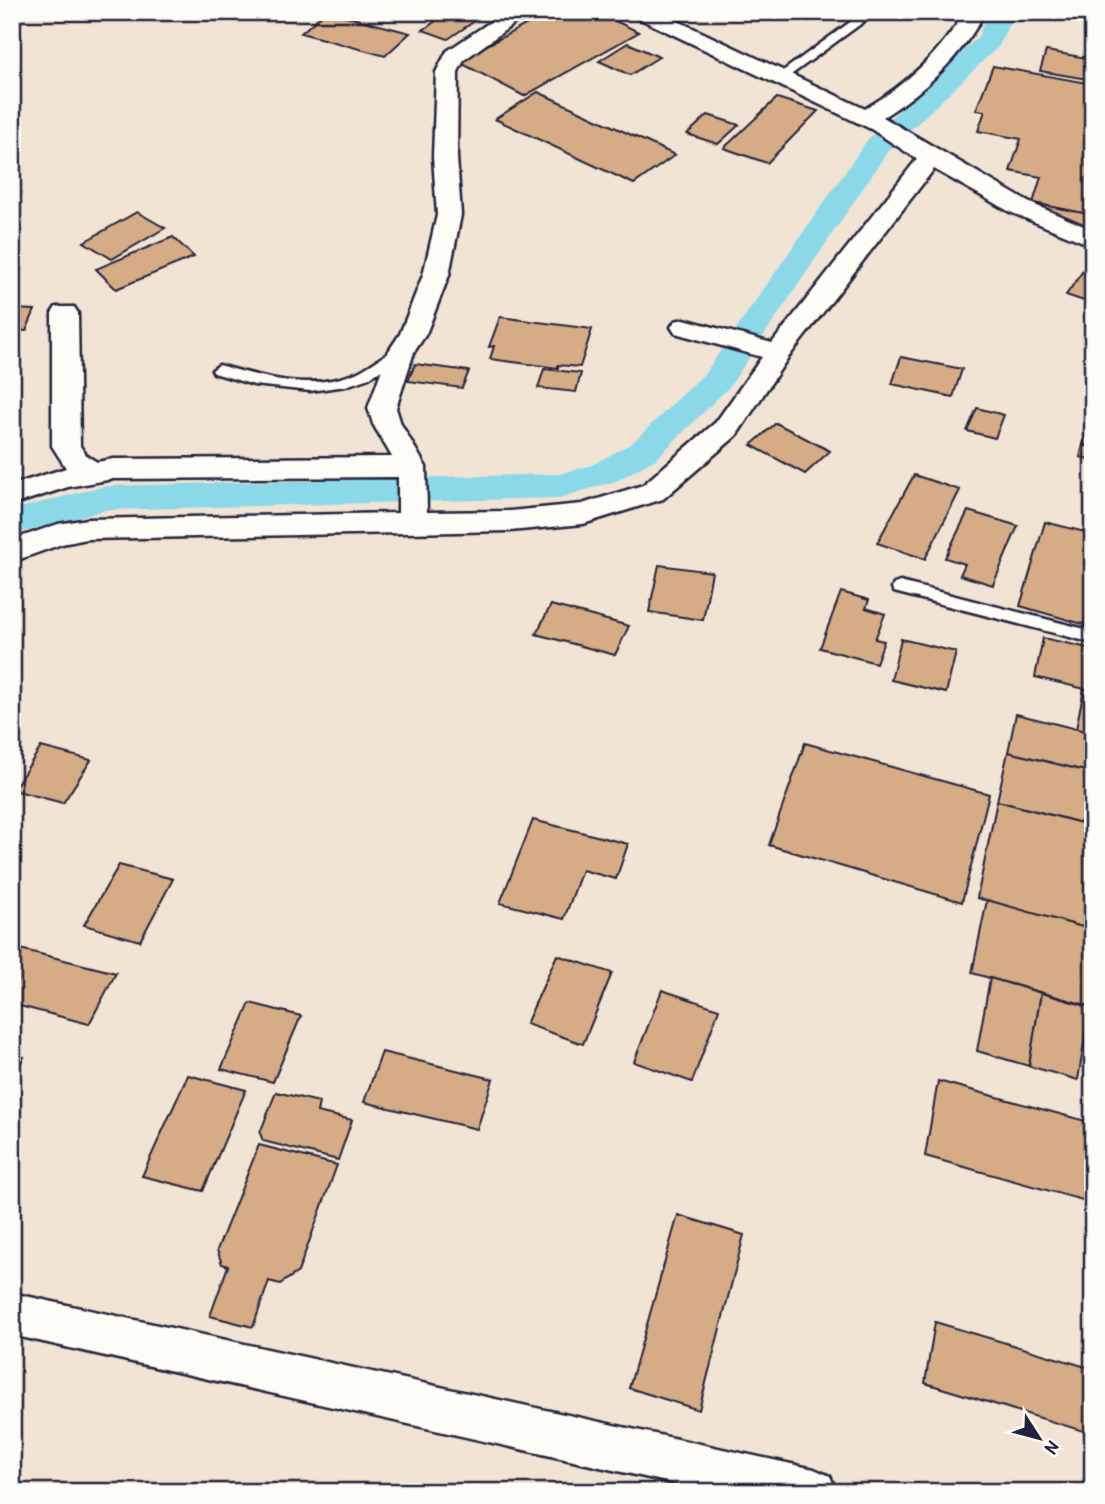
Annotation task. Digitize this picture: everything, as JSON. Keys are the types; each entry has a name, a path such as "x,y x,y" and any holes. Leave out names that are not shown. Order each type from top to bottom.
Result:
{"street":[{"path":"413,523 412,467 387,424 382,408 401,352 413,334 436,275 449,215 445,157 447,72 455,56 520,12"},
{"path":"641,12 873,121 1018,207 1093,239"},
{"path":"873,121 881,110 961,38 975,12"},
{"path":"12,551 58,534 87,529 510,522 583,514 653,492 726,429 920,150"},
{"path":"65,313 66,446 77,463 93,473"},
{"path":"684,327 778,353"},
{"path":"12,495 65,478 113,470 412,467"},
{"path":"12,1314 814,1492"}],"lane":[{"path":"780,78 872,12"},
{"path":"219,370 260,384 314,387 363,376 401,352"},
{"path":"900,588 1093,637"}],"building":[{"path":"325,12 410,33 385,56 301,33"},
{"path":"449,12 488,12 448,39 423,30"},
{"path":"550,12 596,12 639,32 524,96 457,61"},
{"path":"628,43 659,57 630,75 599,61"},
{"path":"1046,51 1093,59 1093,80 1040,71"},
{"path":"993,66 1093,84 1093,215 1033,203 1041,177 1010,171 1021,139 978,131 985,111 976,110"},
{"path":"538,92 675,155 634,184 495,119"},
{"path":"777,98 818,111 767,163 724,148"},
{"path":"708,115 739,125 718,144 687,134"},
{"path":"1033,203 1093,215 1093,228"},
{"path":"137,212 165,228 112,259 84,242"},
{"path":"173,237 194,257 116,289 96,269"},
{"path":"1093,258 1093,304 1066,295"},
{"path":"12,309 35,310 26,331 12,330"},
{"path":"500,317 592,329 580,367 558,365 558,368 490,359 494,346 489,347"},
{"path":"901,357 962,369 953,397 892,384"},
{"path":"415,364 469,371 462,388 408,381"},
{"path":"544,369 581,373 576,392 538,388"},
{"path":"977,408 1004,415 995,438 967,431"},
{"path":"776,423 830,451 805,474 751,445"},
{"path":"1087,430 1093,431 1093,448 1083,445"},
{"path":"1083,445 1093,448 1093,460 1080,457"},
{"path":"914,475 960,490 925,559 877,543"},
{"path":"968,511 1018,526 993,585 960,575 965,564 945,558"},
{"path":"1045,522 1093,534 1093,627 1020,606"},
{"path":"659,565 712,572 703,620 649,612"},
{"path":"841,592 869,600 866,608 885,614 875,639 884,641 876,663 820,648"},
{"path":"551,605 629,626 615,655 536,634"},
{"path":"1043,638 1093,649 1093,691 1035,677"},
{"path":"901,639 956,652 946,693 891,680"},
{"path":"1084,689 1093,691 1093,733 1076,729"},
{"path":"1016,714 1093,733 1093,773 1008,752"},
{"path":"805,743 989,794 962,902 769,845"},
{"path":"41,747 91,760 63,803 13,790"},
{"path":"1008,752 1093,773 1093,826 997,801"},
{"path":"997,801 1093,826 1093,930 977,898"},
{"path":"533,820 628,844 616,879 582,870 564,919 500,903"},
{"path":"119,865 173,879 140,941 84,925"},
{"path":"987,900 1093,930 1093,1007 972,973"},
{"path":"12,947 116,973 89,1024 12,1004"},
{"path":"557,955 612,973 583,1044 526,1024"},
{"path":"990,978 1041,993 1029,1066 977,1051"},
{"path":"662,990 719,1009 692,1082 634,1062"},
{"path":"1041,993 1090,1007 1078,1080 1029,1066"},
{"path":"250,1003 301,1016 273,1082 221,1069"},
{"path":"382,1052 493,1079 477,1129 364,1102"},
{"path":"12,1054 24,1057 12,1079"},
{"path":"188,1075 246,1090 203,1191 142,1176"},
{"path":"938,1081 1093,1123 1093,1203 925,1156"},
{"path":"276,1092 319,1102 317,1112 352,1120 338,1160 263,1141 260,1133"},
{"path":"259,1145 337,1165 298,1272 280,1284 269,1281 253,1327 210,1316 228,1266 222,1264 217,1250"},
{"path":"678,1215 744,1235 699,1410 629,1388"},
{"path":"935,1322 1093,1369 1093,1434 925,1383"}],"waterway":[{"path":"12,523 55,509 105,498 559,486 604,473 644,451 718,379 878,145 990,40 1001,12"}]}
